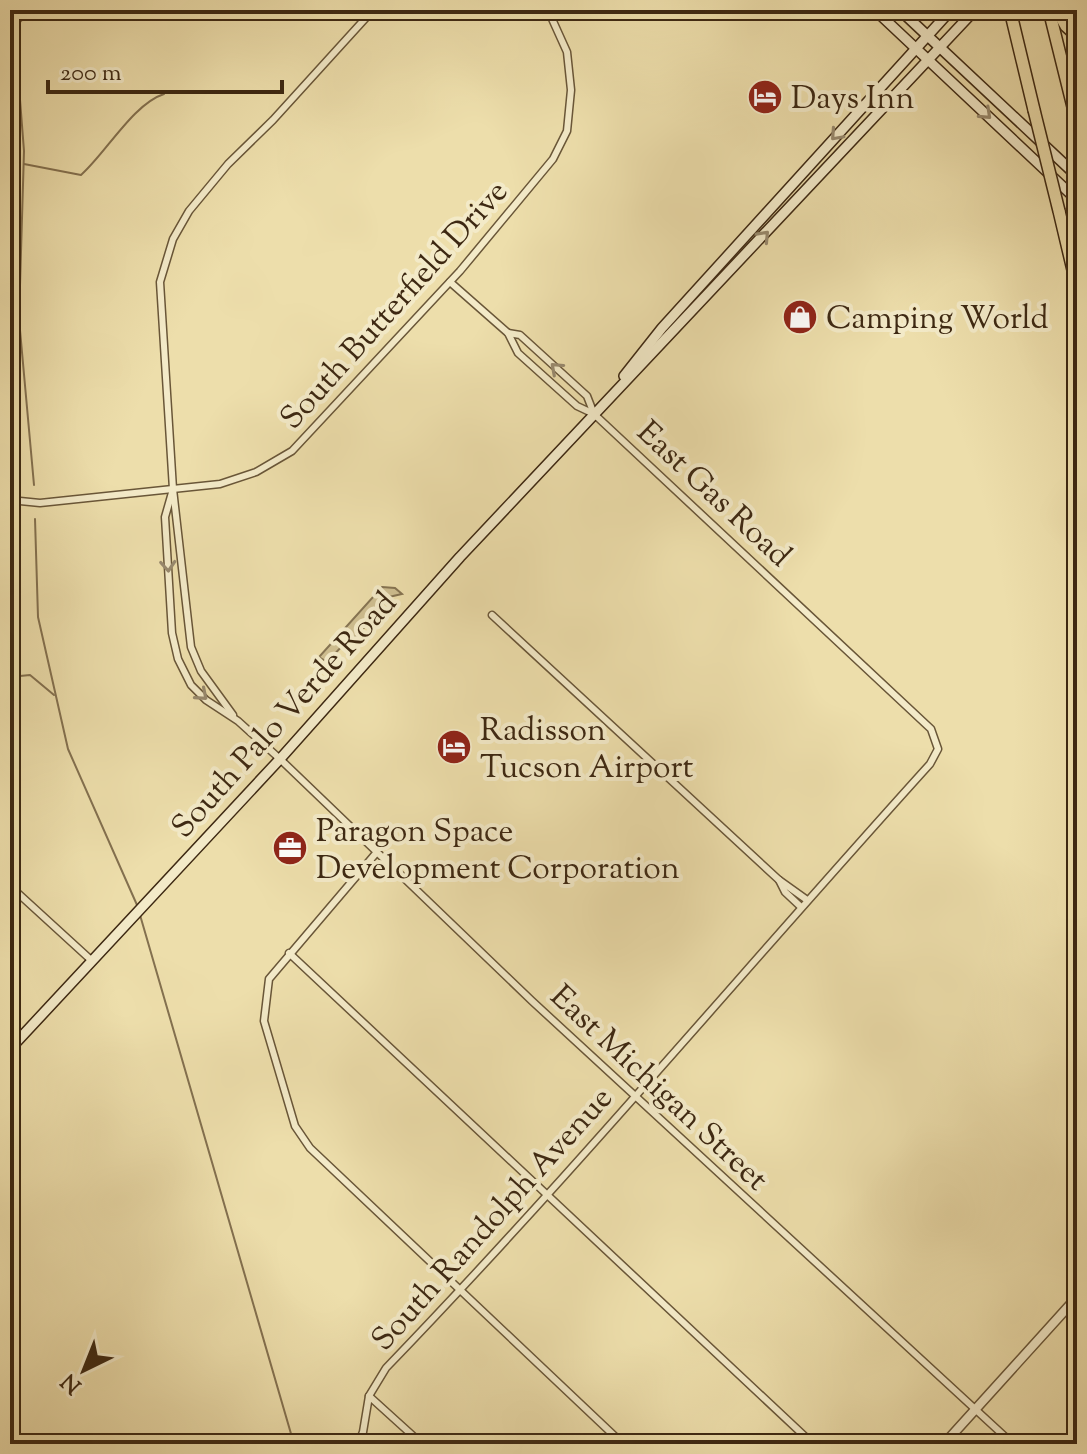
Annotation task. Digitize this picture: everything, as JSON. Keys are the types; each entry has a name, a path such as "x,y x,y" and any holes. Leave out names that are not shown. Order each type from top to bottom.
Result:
{"highway":[{"path":"1010,10 1077,287"},
{"path":"1049,10 1077,123"},
{"path":"1057,10 1066,26 1077,36"}],"main road":[{"path":"875,10 1077,200"},
{"path":"900,10 1077,176"},
{"name":"South Palo Verde Road","path":"594,414 662,328 951,10"},
{"name":"South Palo Verde Road","path":"10,1049 280,759 460,557 975,10"},
{"path":"698,305 700,295 730,261 744,237"}],"street":[{"path":"238,721 201,671 194,655 185,610 173,489 160,282 173,239 189,211 218,174 273,120 373,10"},
{"name":"South Butterfield Drive","path":"10,500 40,503 220,484 256,472 292,451 450,282 553,159 567,131 571,90 567,52 548,10"},
{"name":"East Gas Road","path":"450,282 508,333 518,353 577,406 594,414 931,729 938,749"},
{"path":"508,333 520,335 587,396 594,414"},
{"path":"173,489 165,517 172,633 178,659 191,685 206,700 238,721"},
{"path":"492,615 779,880 807,900"},
{"path":"178,659 194,655"},
{"name":"East Michigan Street","path":"238,721 634,1096 1013,1444"},
{"name":"South Randolph Avenue","path":"358,1444 369,1396 386,1368 548,1194 930,764 938,749"},
{"path":"377,852 269,979 264,1021 295,1126 310,1148 623,1444"},
{"path":"779,880 785,892 801,907"},
{"path":"10,886 91,960"},
{"path":"289,953 813,1444"},
{"path":"944,1444 1077,1297"},
{"path":"369,1396 422,1444"}],"shaded area":[{"path":"382,587 395,588 402,594 389,597 358,635 345,643 327,662 319,657"}],"waterway":[{"path":"13,10 24,151 19,319 34,485"},
{"path":"16,26 32,10"},
{"path":"24,164 81,175 141,108 164,94"},
{"path":"35,519 38,617 68,749 137,905"},
{"path":"10,677 30,675 54,695"},
{"path":"140,915 294,1444"}],"place":[{"name":"Days Inn","path":"765,97"},
{"name":"Camping World","path":"800,317"},
{"name":"Radisson Tucson Airport","path":"454,747"},
{"name":"Paragon Space Development Corporation","path":"290,848"}]}
